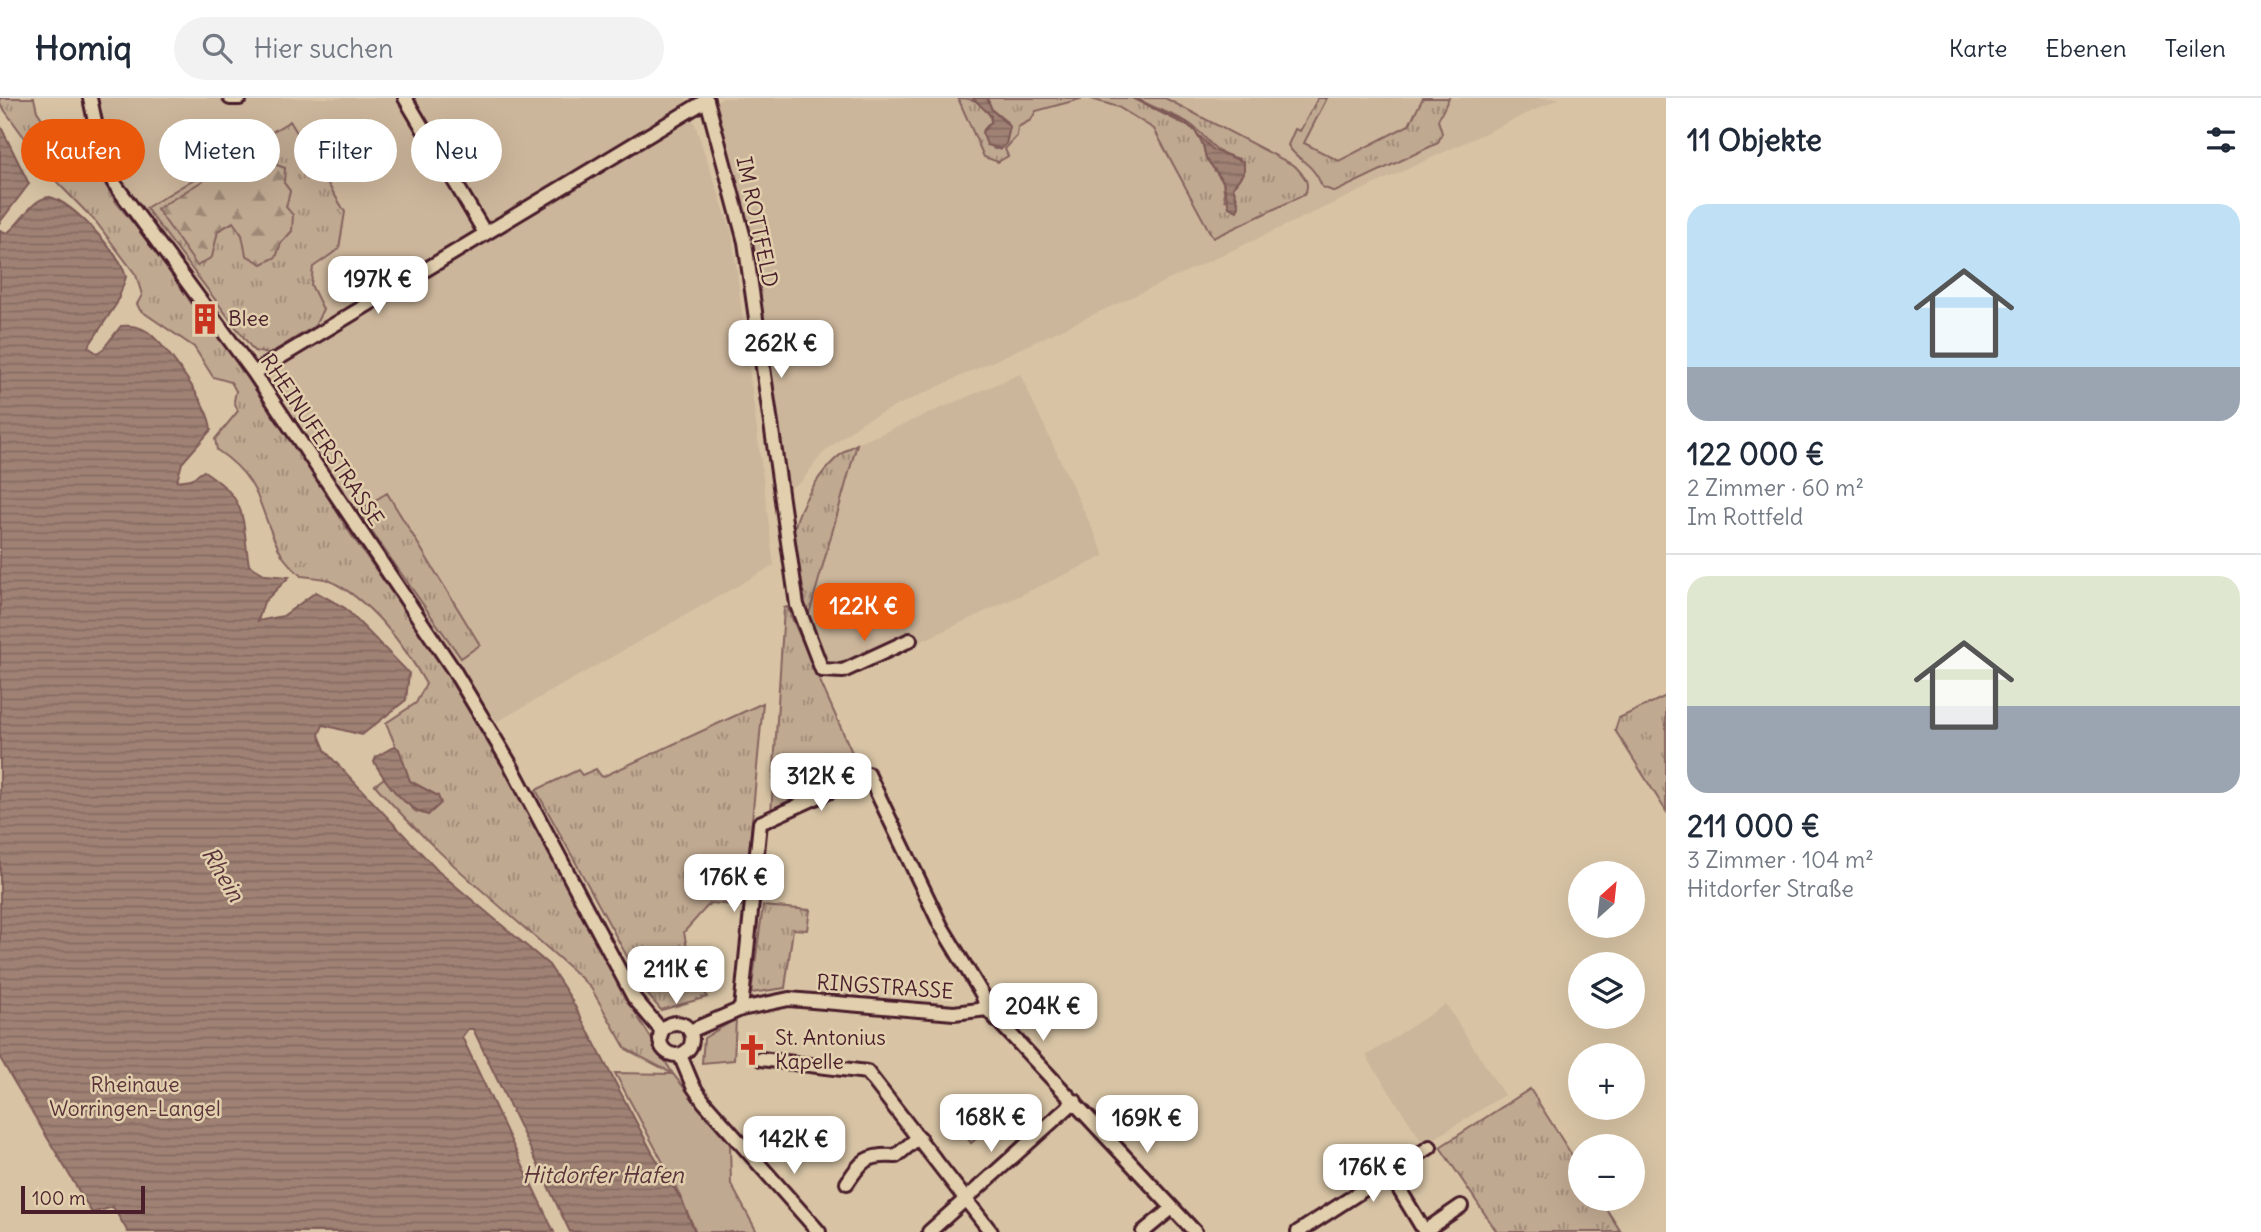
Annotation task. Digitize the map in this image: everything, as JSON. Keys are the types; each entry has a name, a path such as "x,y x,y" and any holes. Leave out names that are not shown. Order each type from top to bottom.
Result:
{"street":[{"name":"RHEINUFERSTRASSE","path":"90,98 102,155 114,183 254,373 453,669 511,767 634,998 661,1031"},
{"path":"254,373 485,233 405,98"},
{"name":"IM ROTTFELD","path":"485,233 707,100 746,242 786,544 805,633 822,670 843,671 911,640"},
{"path":"741,1009 760,823 868,774 941,926 982,994 987,1009 1195,1232"},
{"name":"RINGSTRASSE","path":"690,1031 741,1009 789,999 954,1013 987,1009"},
{"path":"678,1023 690,1031 690,1048 680,1055 663,1050 659,1037 669,1024 678,1023"},
{"path":"680,1055 692,1086 704,1102 819,1232"},
{"path":"761,1059 867,1072 991,1232"},
{"path":"929,1232 1074,1101"},
{"path":"847,1183 867,1158 876,1154 896,1156 919,1137"},
{"path":"1298,1232 1430,1147"},
{"path":"1390,1174 1424,1231 1461,1206"},
{"path":"1143,1232 1172,1208"}],"shaded area":[{"path":"99,98 686,98 732,233 774,565 497,722 253,352 124,182 145,182 145,119 104,119"},
{"path":"723,98 1561,98 862,422 823,453 801,482 782,492 755,278 712,103"},
{"path":"1020,374 1105,556 836,681 808,618 857,444"},
{"path":"1446,1004 1504,1095 1424,1145 1366,1056"}],"green space":[{"path":"0,98 34,98 42,119 21,119 21,133 0,104"},
{"path":"958,98 969,99 984,106 991,122 982,132 994,149 1001,149 1006,144 1007,122 992,110 987,98 1084,98 1036,111 1031,120 1018,127 1017,136 1005,149 1008,156 998,162 984,157"},
{"path":"1088,98 1132,98 1194,129 1203,145 1206,158 1223,182 1225,200 1238,201 1233,187 1244,172 1240,159 1215,148 1187,122 1137,98 1165,98 1295,166 1306,179 1306,191 1304,195 1213,238 1154,129 1118,107"},
{"path":"1318,98 1327,98 1304,143 1339,161 1409,125 1423,98 1449,98 1438,120 1442,133 1438,143 1335,192 1322,187 1314,172 1288,145 1295,129 1300,131"},
{"path":"290,121 294,128 294,182 327,182 345,212 339,249 313,267 311,285 323,309 315,326 269,354 254,351 146,208 189,182 280,182 280,127","holes":["284,183 290,191 286,207 292,231 281,243 276,257 242,235 234,222 218,231"]},
{"path":"280,166 285,168 284,183 290,191 286,207 293,215 292,231 281,243 276,257 262,264 246,255 242,235 233,222 218,231 212,257 197,266 157,209 201,182 280,182"},
{"path":"57,182 104,182 116,202 169,268 193,306 279,418 352,536 452,677 502,762 638,1017 673,1074 626,1049 591,988 448,860 375,785 384,778 415,811 428,815 438,796 410,781 386,723 416,703 426,684 397,639 358,598 328,580 301,576 284,558 253,486 233,462 217,450 215,439 238,411 234,401 236,391 231,382 213,377 194,347 140,310 137,304 142,295 136,275 96,222"},
{"path":"857,444 808,618 793,556 796,524 807,497 824,471 834,460"},
{"path":"387,493 480,645 461,658 357,511"},
{"path":"787,607 859,768 858,773 771,815 784,608"},
{"path":"1666,696 1666,811 1615,730 1619,718"},
{"path":"763,703 744,906 710,903 684,932 687,948 707,997 661,1010 648,995 536,790 578,770 582,775 596,769 602,777"},
{"path":"763,906 810,910 807,930 793,929 785,988 751,993"},
{"path":"736,1019 734,1060 702,1063 704,1038"},
{"path":"615,1073 673,1074 730,1144 731,1184 757,1232 696,1232 673,1181"},
{"path":"1530,1089 1568,1149 1568,1211 1608,1211 1621,1232 1497,1232 1440,1147"},
{"path":"969,1108 986,1131 971,1143 953,1120"}],"water":[{"path":"973,98 987,98 992,110 1010,127 1006,144 1001,149 987,145 982,132 991,122 991,116"},
{"path":"1132,98 1186,122 1192,128"},
{"path":"0,125 21,168 21,182 29,184 0,222"},
{"path":"1196,132 1213,150 1244,162 1244,172 1233,187 1239,207 1237,211 1229,207 1223,181 1206,158"},
{"path":"50,197 71,209 94,230 115,255 126,277 117,303 88,347 97,353 121,326 128,326 145,330 166,350 196,392 211,430 182,463 177,481 191,479 204,471 219,482 229,492 241,512 249,565 266,575 289,577 264,602 258,621 283,616 316,592 345,608 409,673 406,700 362,735 323,725 319,735 326,752 438,871 549,965 570,997 652,1152 682,1201 695,1232 570,1232 473,1029 468,1029 462,1037 554,1232 128,1232 113,1207 92,1213 0,1058 0,230 7,233 32,206 43,198"},
{"path":"395,746 399,749 410,781 438,796 441,803 428,815 403,801 374,762 376,757"}],"place":[{"name":"Blee","path":"205,319"},
{"name":"St. Antonius Kapelle","path":"752,1050"}],"water label":[{"name":"Rhein","path":"223,874"},
{"name":"Hitdorfer Hafen","path":"603,1175"}],"park label":[{"name":"Rheinaue Worringen-Langel","path":"135,1097"}]}
